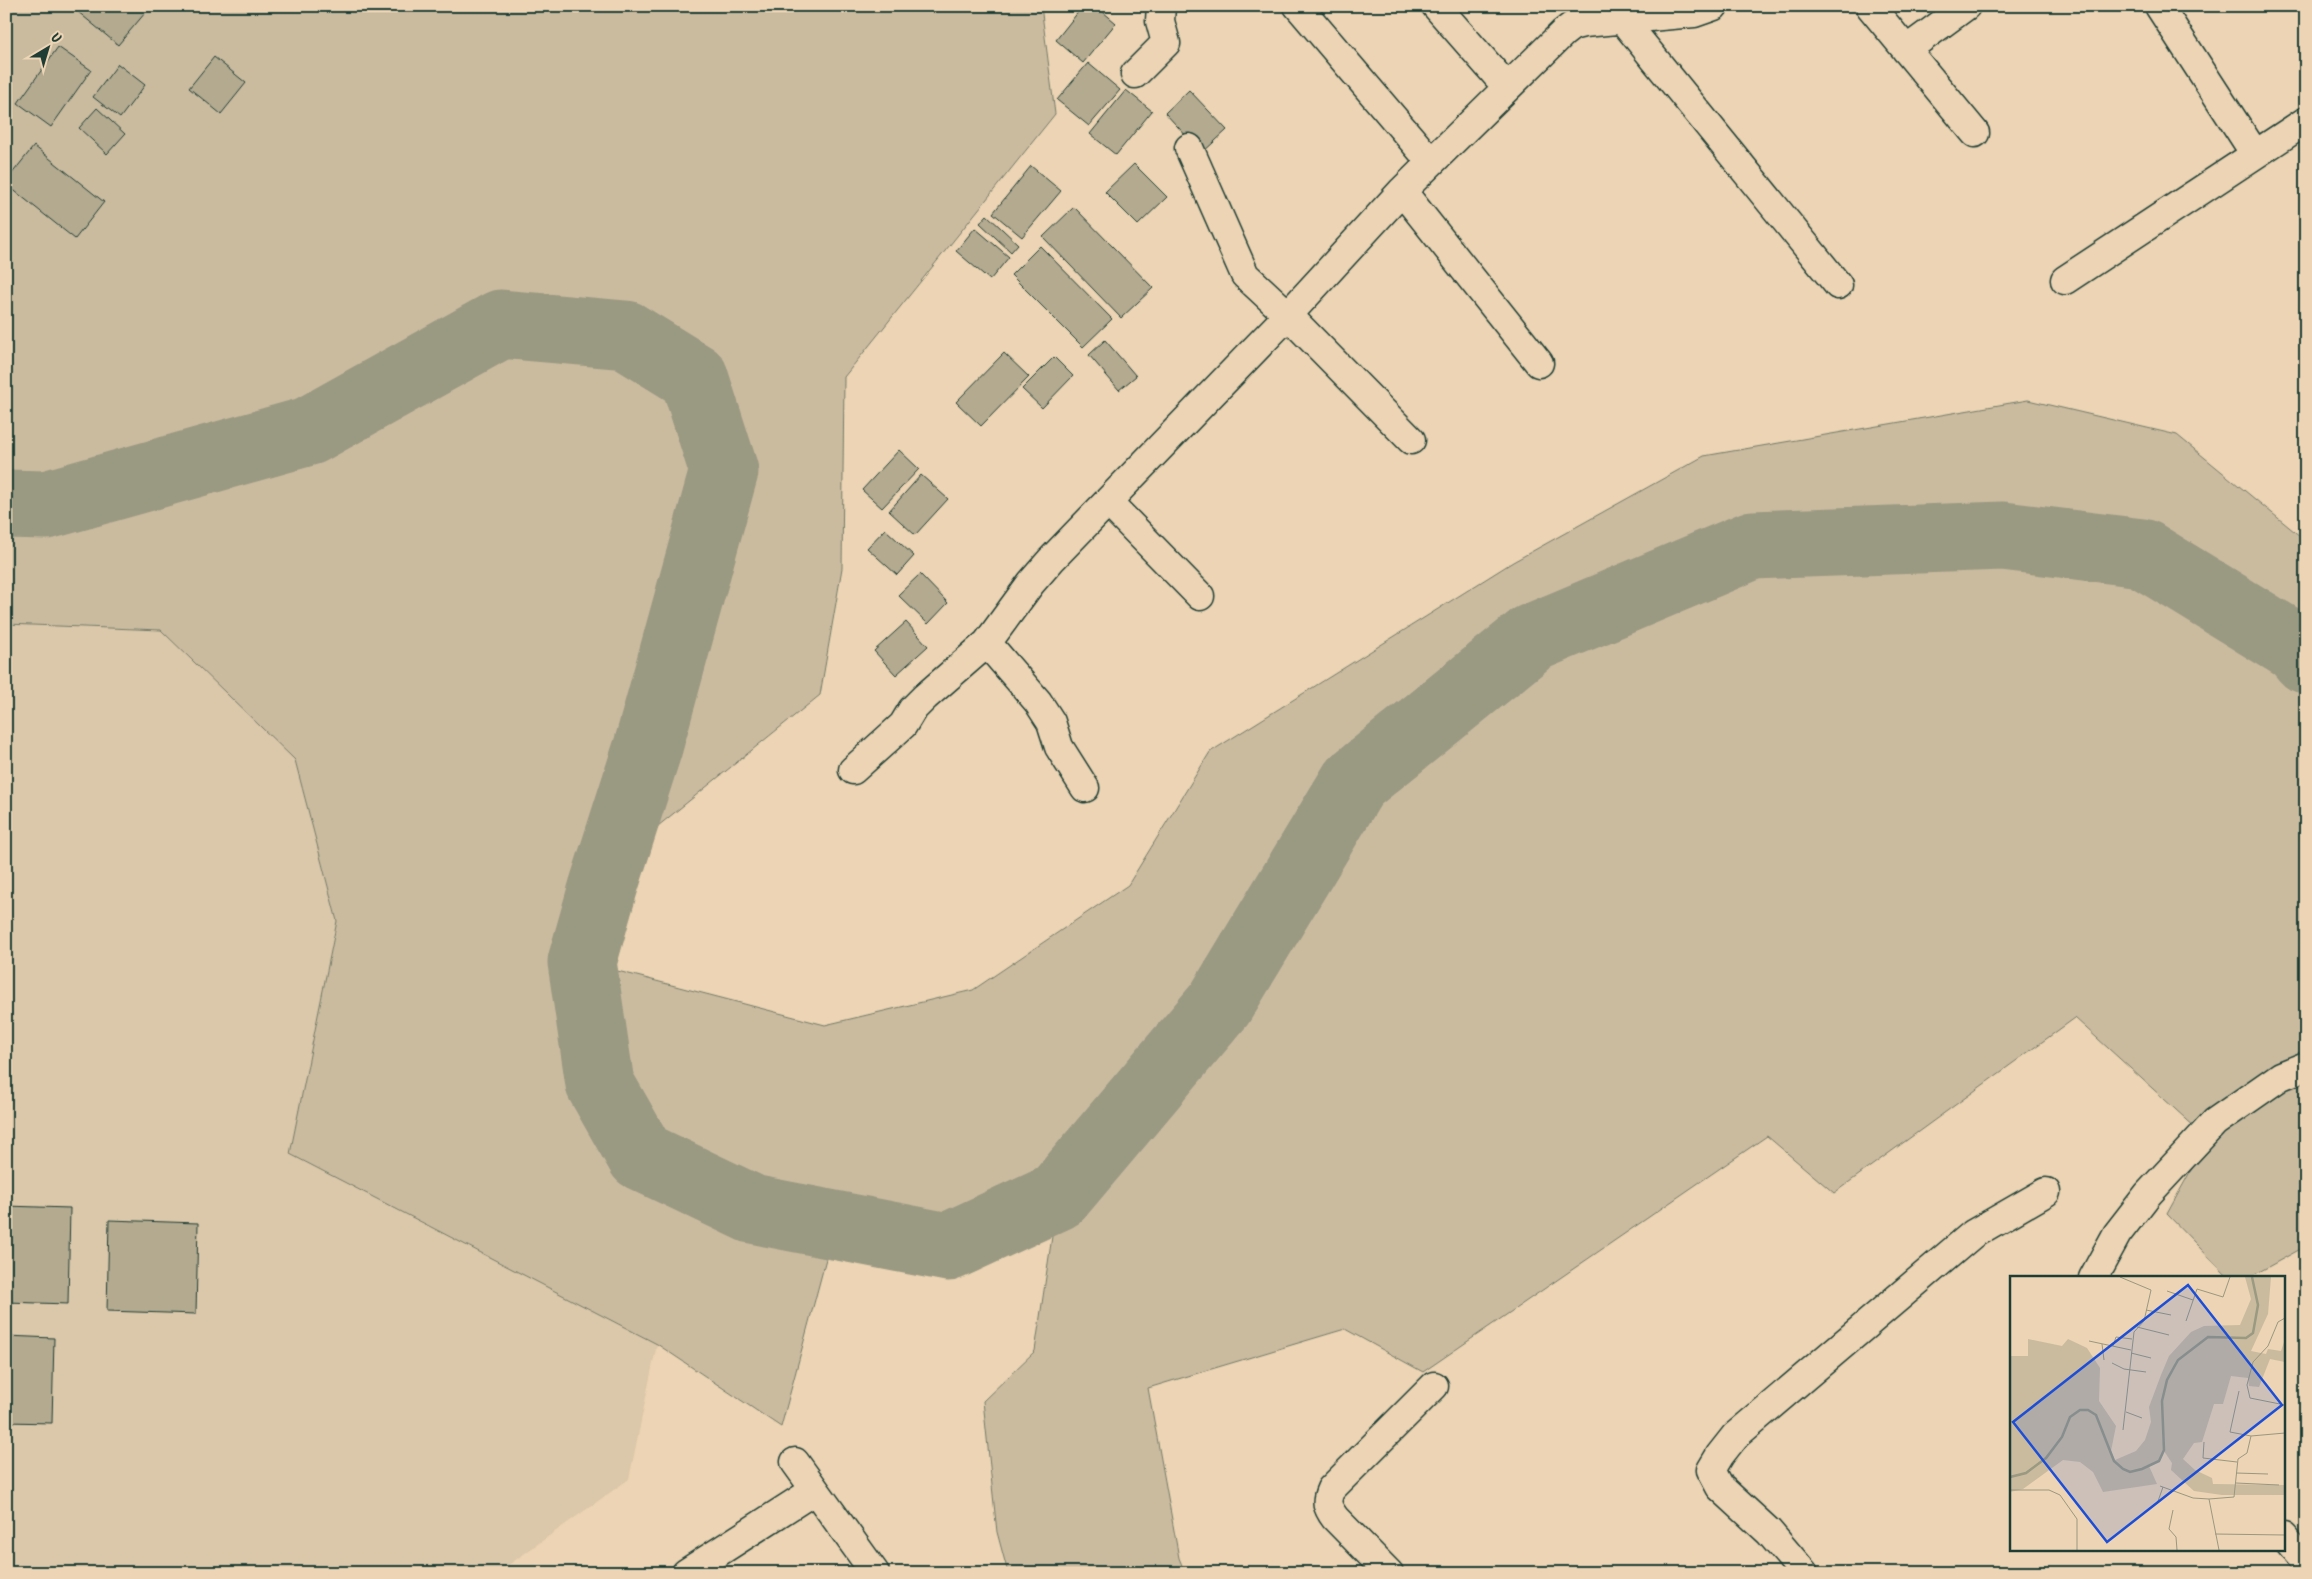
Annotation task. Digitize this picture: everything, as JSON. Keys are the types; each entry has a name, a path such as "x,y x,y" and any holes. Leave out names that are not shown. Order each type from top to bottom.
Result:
{"street":[{"path":"1135,74 1166,43 1160,20 1161,6"},
{"path":"1436,6 1507,86"},
{"path":"853,770 902,725 912,710 925,697 988,643 1031,584 1088,522 1288,315 1402,191 1507,86 1572,26 1622,19 1694,13 1714,6"},
{"path":"1870,6 1975,133"},
{"path":"1906,50 1966,6"},
{"path":"2160,6 2255,154"},
{"path":"1303,8 1431,162"},
{"path":"1622,19 1838,285"},
{"path":"2064,280 2306,121"},
{"path":"1189,148 1245,275 1288,315 1411,440"},
{"path":"1402,191 1539,363"},
{"path":"1108,502 1200,596"},
{"path":"988,643 1038,702 1051,722 1059,747 1085,788"},
{"path":"2094,1276 2117,1234 2148,1194 2215,1122 2281,1076 2306,1066"},
{"path":"1804,1573 1769,1532 1720,1487 1711,1470 1720,1454 1735,1436 1973,1234 2046,1192"},
{"path":"1390,1573 1335,1518 1328,1509 1326,1499 1331,1489 1434,1386"},
{"path":"795,1462 875,1573"},
{"path":"686,1573 815,1490"},
{"path":"2284,1537 2306,1564"}],"shaded area":[{"path":"6,6 1041,6 1055,114 844,377 842,568 820,695 611,864 583,962 825,1025 973,990 1128,885 1210,752 1513,562 1704,456 2028,400 2177,435 2306,541 2306,1246 2252,1276 2227,1276 2167,1214 2208,1139 2075,1018 1834,1193 1767,1136 1423,1372 1345,1329 1148,1388 1179,1558 1185,1573 1008,1573 997,1532 983,1401 1035,1351 1058,1196 948,1247 835,1225 781,1427 657,1344 290,1154 337,921 295,760 161,630 6,624","holes":["399,380 309,431 307,432","2003,536 2128,552 1947,538"]},
{"path":"6,624 161,630 295,760 337,921 290,1154 657,1344 629,1479 497,1573 6,1573"}],"building":[{"path":"81,6 151,6 118,45 77,11"},
{"path":"1083,6 1096,6 1116,23 1083,63 1056,40"},
{"path":"58,47 91,70 51,127 18,103"},
{"path":"214,57 246,83 221,114 189,88"},
{"path":"1088,63 1120,90 1089,126 1057,100"},
{"path":"118,64 145,85 120,118 93,97"},
{"path":"1126,90 1152,111 1116,155 1090,134"},
{"path":"1189,90 1227,130 1202,153 1165,113"},
{"path":"97,108 125,134 107,154 79,128"},
{"path":"34,146 104,202 75,239 6,184 6,181"},
{"path":"1134,164 1167,197 1138,225 1105,192"},
{"path":"1031,166 1061,191 1022,237 993,213"},
{"path":"1074,207 1153,288 1121,318 1043,237"},
{"path":"987,215 1018,244 1011,252 980,223"},
{"path":"975,228 1009,257 990,280 956,251"},
{"path":"1040,246 1112,319 1083,347 1011,275"},
{"path":"1105,340 1136,376 1119,390 1089,355"},
{"path":"1004,353 1029,377 981,426 956,402"},
{"path":"1054,357 1073,376 1042,408 1022,389"},
{"path":"899,450 919,469 882,508 862,490"},
{"path":"921,475 948,499 915,535 889,511"},
{"path":"885,529 914,556 897,575 867,548"},
{"path":"920,574 948,603 928,624 898,595"},
{"path":"906,622 928,646 896,675 874,651"},
{"path":"6,1206 70,1208 68,1304 6,1302"},
{"path":"109,1220 198,1223 196,1314 107,1311"},
{"path":"6,1336 54,1338 52,1423 6,1422"}],"waterway":[{"path":"6,504 46,505 309,431 501,324 626,335 694,377 724,471 648,747 603,888 582,962 600,1084 641,1156 752,1209 948,1247 1058,1196 1220,1004 1354,782 1532,638 1753,545 2003,536 2142,553 2297,648 2306,659"}]}
